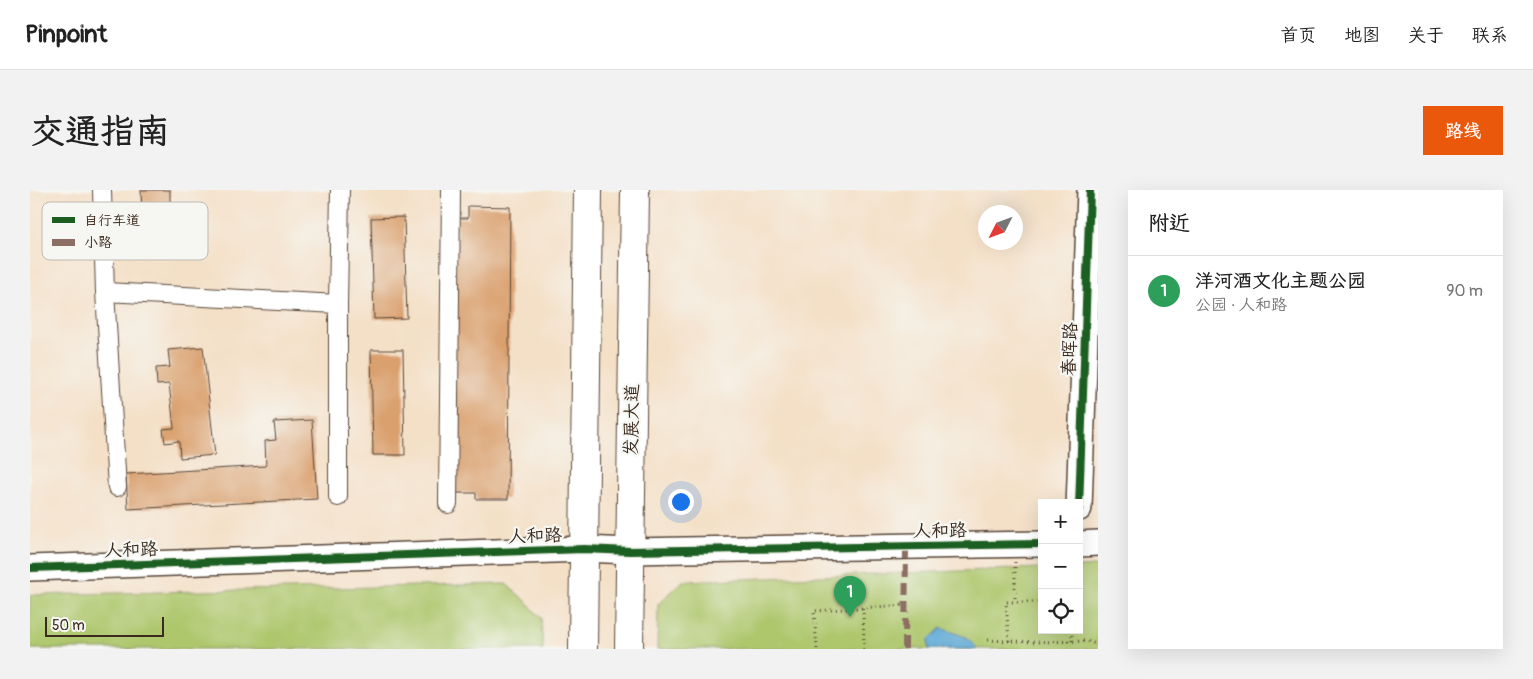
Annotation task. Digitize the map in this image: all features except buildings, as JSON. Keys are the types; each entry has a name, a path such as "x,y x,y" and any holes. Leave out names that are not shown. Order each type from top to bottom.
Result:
{"main road":[{"path":"583,649 588,190"},
{"name":"发展大道","path":"629,649 635,190"}],"street":[{"path":"338,496 340,190"},
{"path":"448,504 451,190"},
{"name":"春晖路","path":"1079,499 1090,190"},
{"path":"104,260 117,487"},
{"path":"105,292 338,304"},
{"path":"1083,544 1098,543"},
{"name":"人和路","path":"30,568 584,549 630,551 1038,544"}],"path":[{"path":"1014,545 1015,602"},
{"path":"1009,641 1006,602 1038,602"},
{"path":"817,649 814,610 906,605"},
{"path":"863,608 864,649"},
{"path":"1072,634 1072,642"},
{"path":"988,640 1087,641 1098,645"}],"green space":[{"path":"1098,566 1098,649 657,649 658,604 683,581 1038,568 1038,634 1083,634 1083,567"},
{"path":"506,584 526,601 541,618 543,649 30,649 30,595"}],"water":[{"path":"941,628 966,637 978,649 929,649 928,640"}],"marked path":[{"path":"905,649 906,546"}],"cycle path":[{"path":"1079,499 1090,190"},
{"path":"30,568 584,549 630,551 1038,544"}],"place":[{"name":"洋河酒文化主题公园","path":"850,617"}]}
